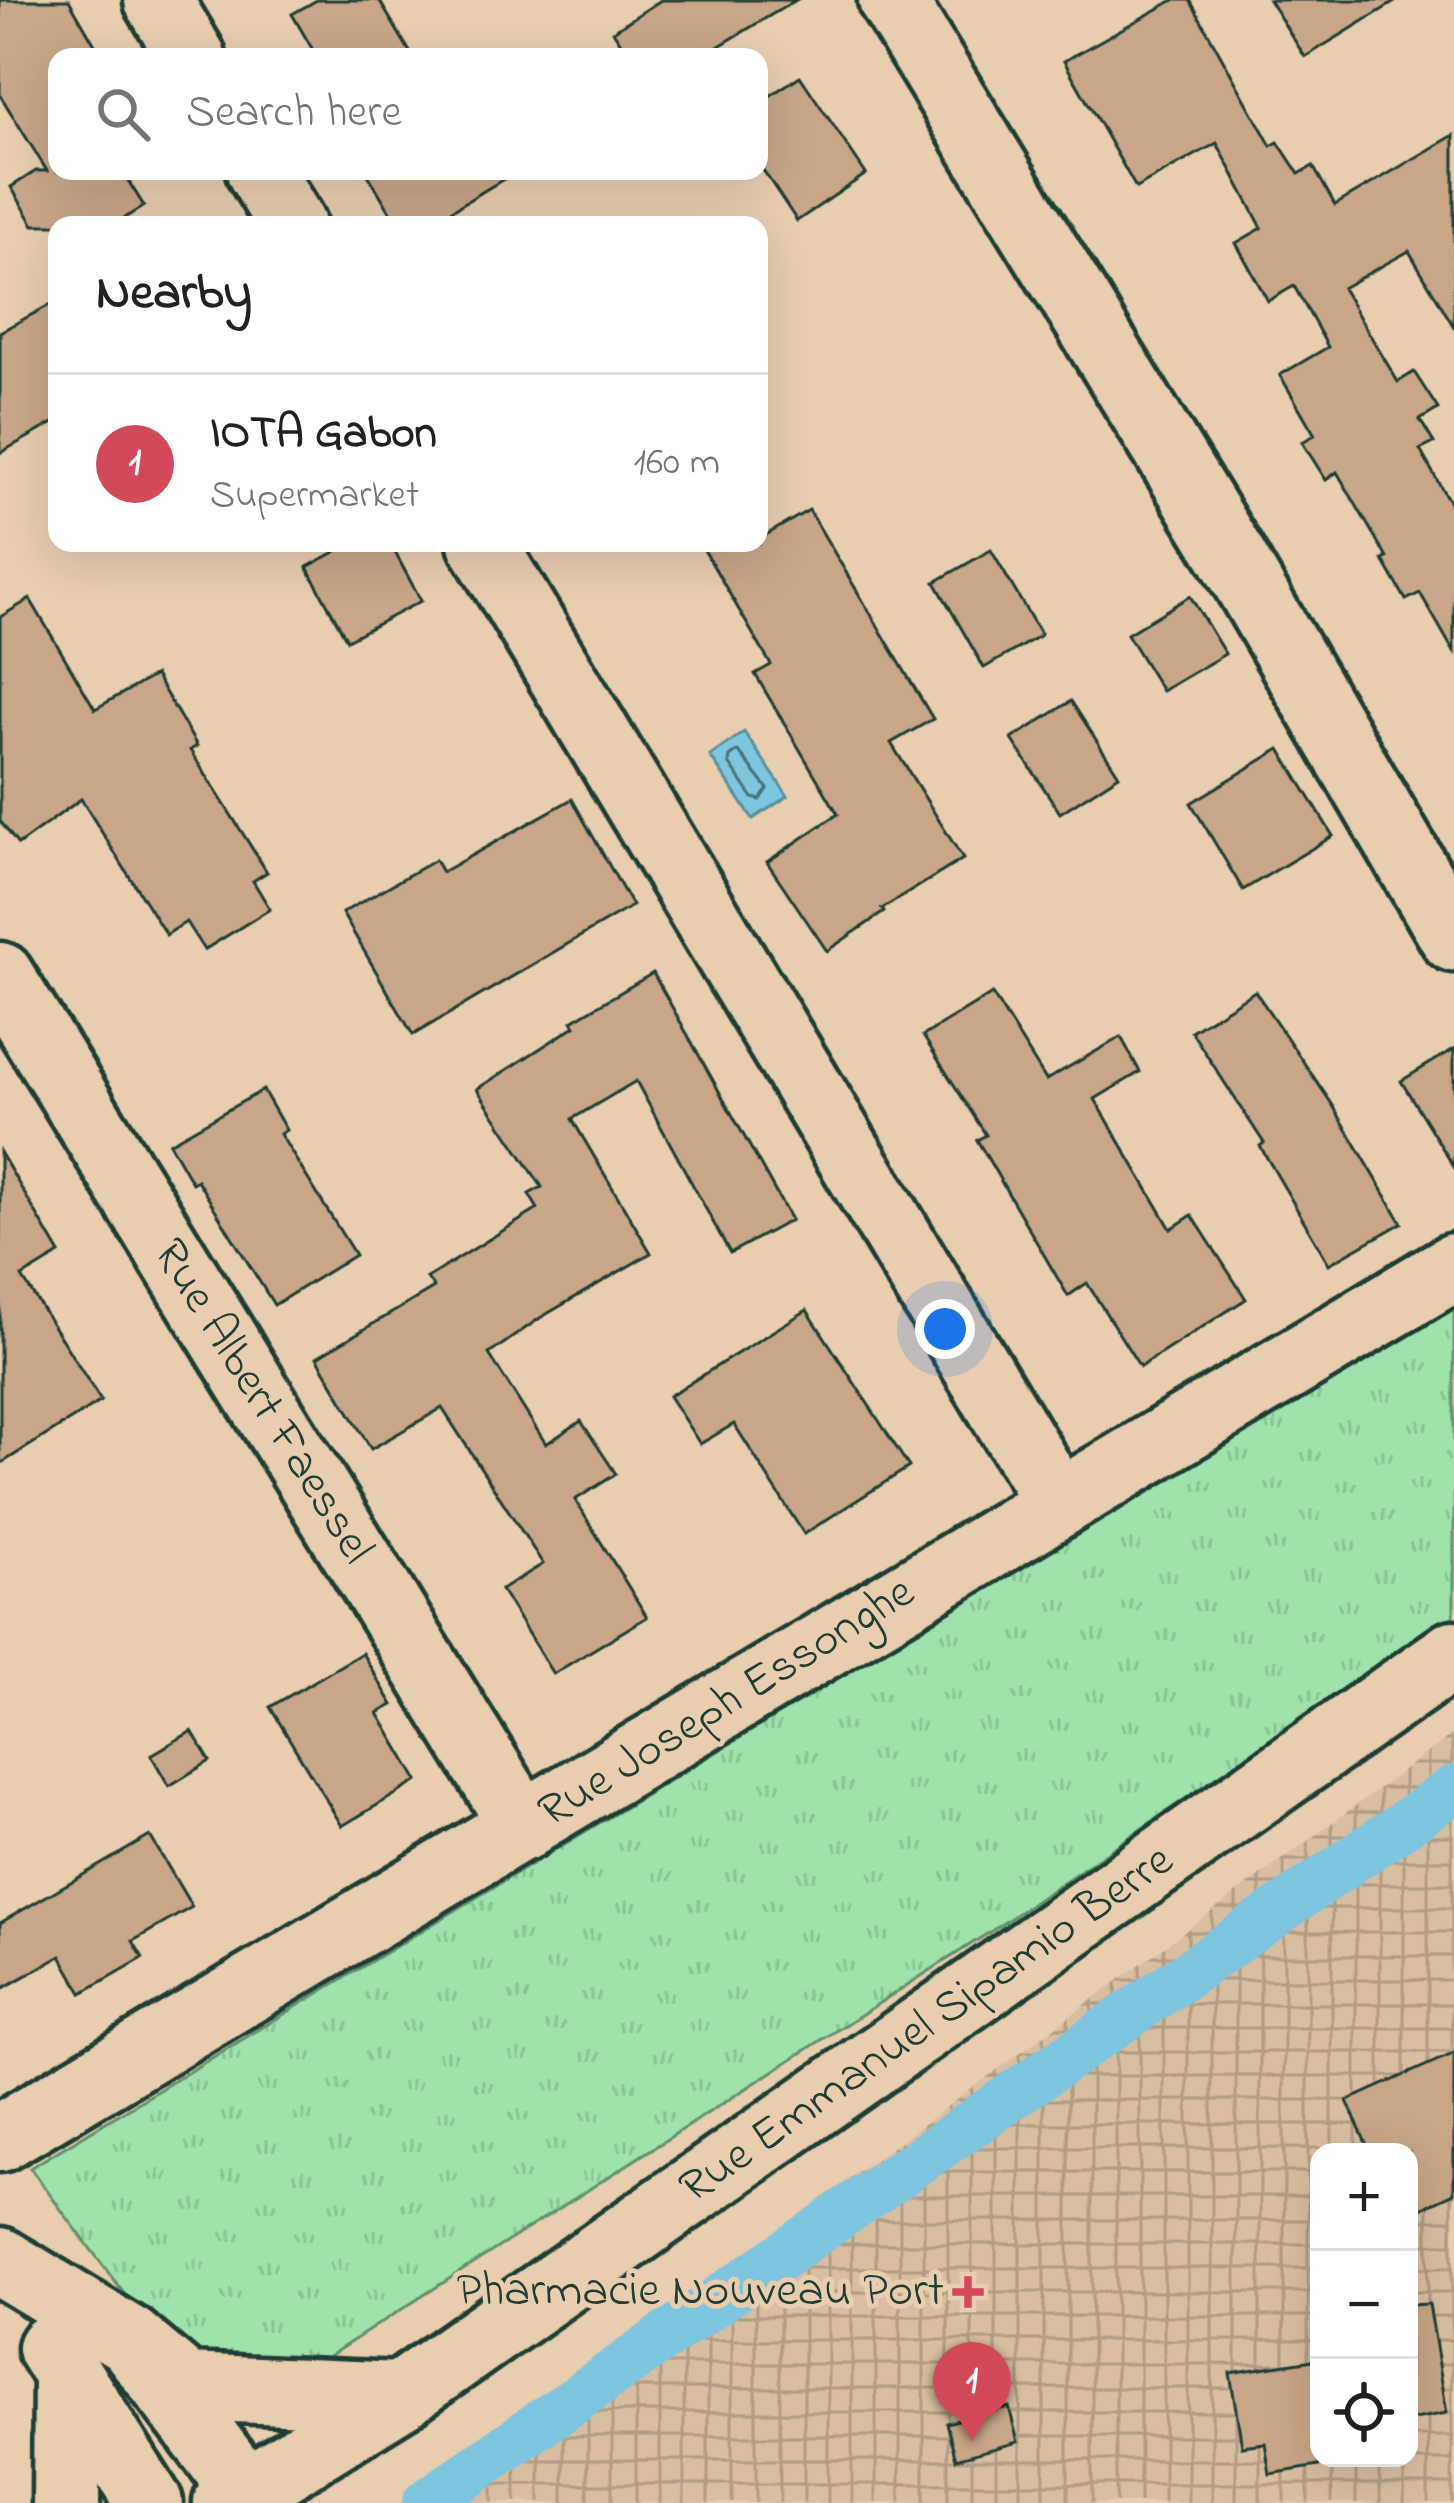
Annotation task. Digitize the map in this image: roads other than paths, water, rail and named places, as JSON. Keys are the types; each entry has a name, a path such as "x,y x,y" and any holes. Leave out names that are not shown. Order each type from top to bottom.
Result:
{"street":[{"path":"158,0 187,48"},
{"path":"892,0 1230,553 1454,938"},
{"path":"265,180 287,216"},
{"path":"487,552 1057,1501"},
{"name":"Rue Albert Faessel","path":"0,976 524,1828"},
{"name":"Rue Joseph Essonghe","path":"0,2138 1454,1267"},
{"name":"Rue Emmanuel Sipamio Berre","path":"240,2499 400,2396 1454,1654"},
{"path":"0,2265 130,2340 186,2387 400,2396"},
{"path":"0,2265 149,2503"},
{"path":"130,2340 240,2499"},
{"path":"66,2503 67,2372"}],"water":[{"path":"744,732 788,796 753,819 710,756"}],"waterway":[{"path":"426,2503 1454,1789"}],"place":[{"name":"Pharmacie Nouveau Port","path":"968,2292"},
{"name":"IOTA Gabon","path":"972,2441"}]}
